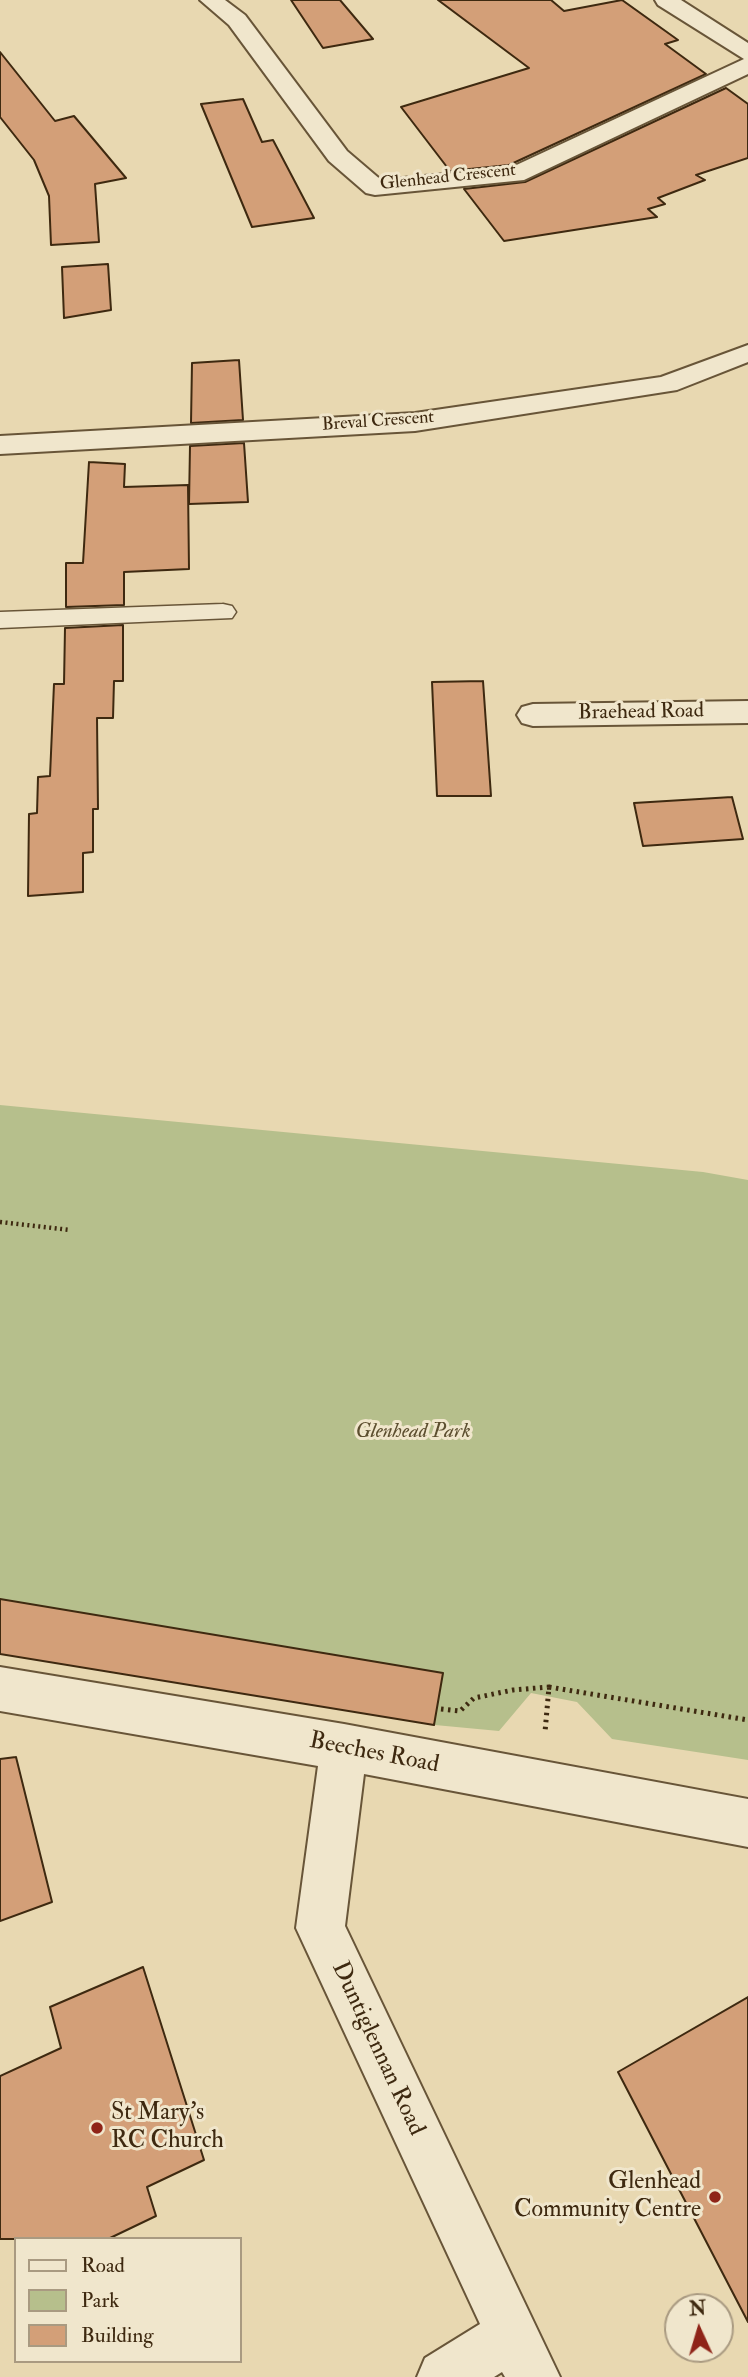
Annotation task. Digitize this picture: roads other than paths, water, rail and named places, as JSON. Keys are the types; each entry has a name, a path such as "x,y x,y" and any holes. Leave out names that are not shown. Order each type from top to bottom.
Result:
{"street":[{"name":"Glenhead Crescent","path":"211,0 237,20 338,156 375,188 515,175 748,65"},
{"path":"666,0 748,53"},
{"name":"Breval Crescent","path":"0,444 415,422 667,384 748,353"},
{"name":"Braehead Road","path":"533,715 748,712"},
{"name":"Beeches Road","path":"0,1689 344,1747 748,1823"},
{"name":"Duntiglennan Road","path":"344,1747 320,1928 523,2356 444,2377"}],"lane":[{"path":"0,620 223,612"}],"place":[{"name":"St Mary's RC Church","path":"97,2128"},
{"name":"Glenhead Community Centre","path":"715,2197"}],"park label":[{"name":"Glenhead Park","path":"413,1432"}]}
